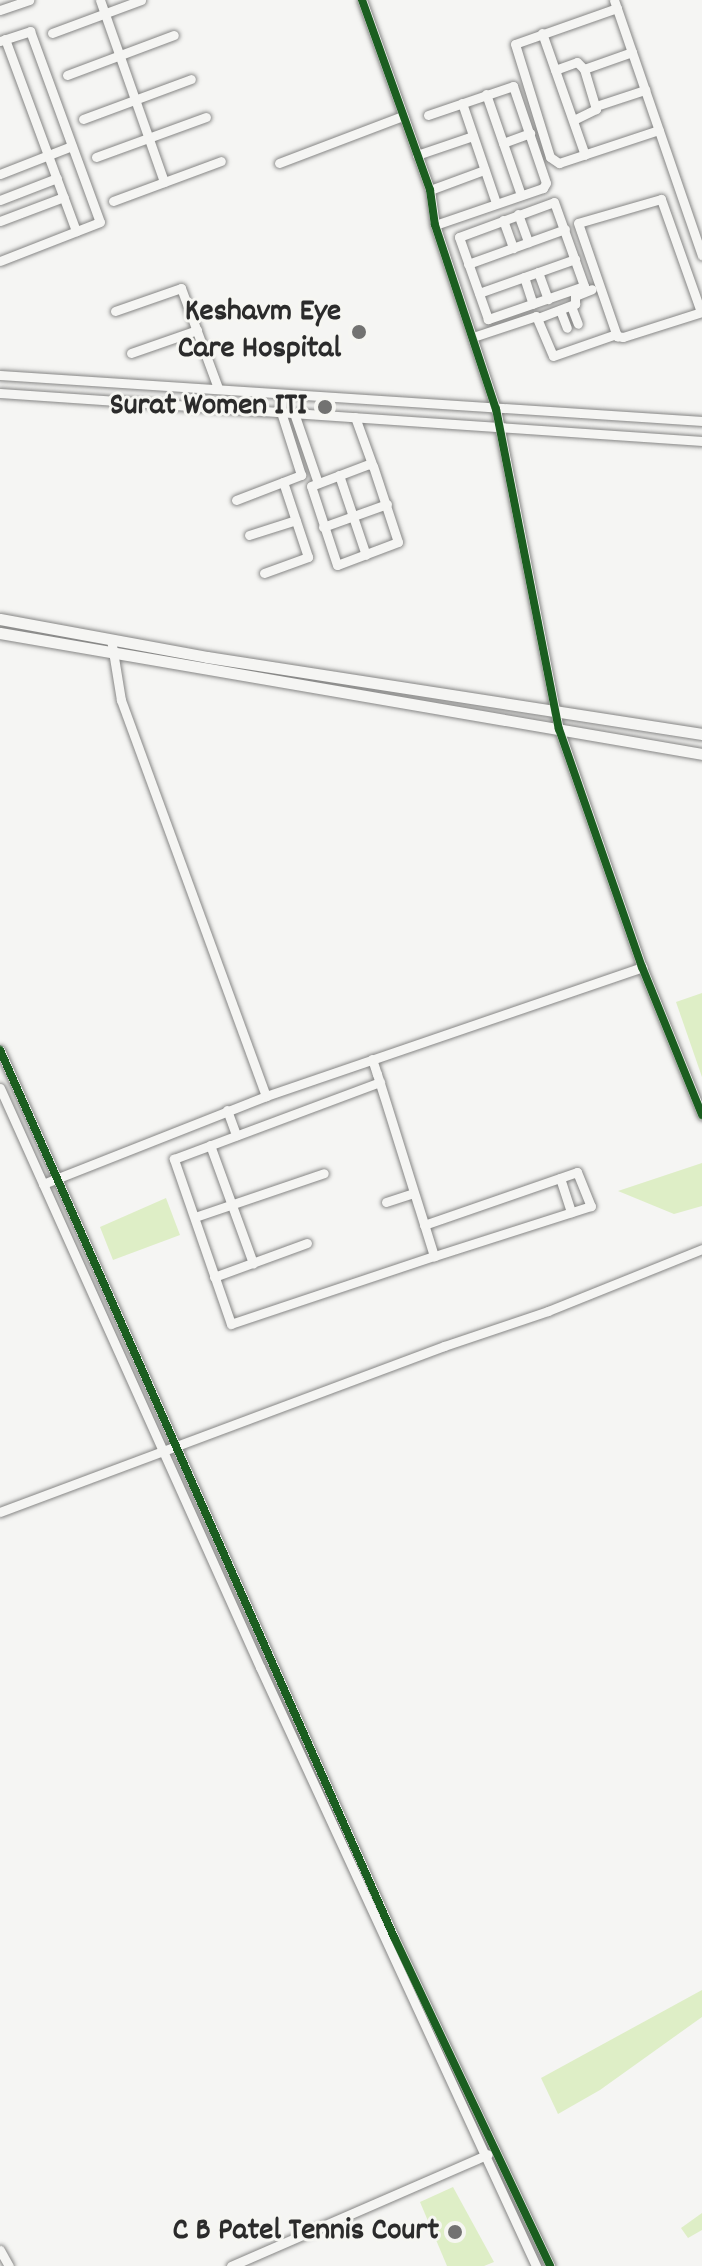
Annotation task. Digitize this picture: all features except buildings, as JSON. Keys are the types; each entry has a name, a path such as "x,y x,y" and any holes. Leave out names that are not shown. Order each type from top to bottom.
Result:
{"main road":[{"path":"0,619 702,734"},
{"path":"0,633 112,655 702,754"}],"street":[{"path":"0,10 29,0"},
{"path":"100,0 164,182"},
{"path":"52,33 141,0"},
{"path":"362,0 430,190 435,225 496,409 559,712 559,729 642,967 702,1115"},
{"path":"659,130 559,163 550,157 513,49 518,41 616,4 701,253 682,257"},
{"path":"0,261 100,222 30,31 2,40 76,231"},
{"path":"542,33 585,155"},
{"path":"67,75 174,35"},
{"path":"584,69 632,52"},
{"path":"555,70 577,62 584,69 596,106 594,112 573,120"},
{"path":"83,119 191,79"},
{"path":"428,115 513,86 545,186 435,225"},
{"path":"596,106 645,90"},
{"path":"486,94 521,195"},
{"path":"462,103 496,203"},
{"path":"279,163 403,116"},
{"path":"96,157 206,117"},
{"path":"503,143 530,133"},
{"path":"417,155 473,136"},
{"path":"0,161 2,173 72,146"},
{"path":"113,201 221,161"},
{"path":"430,190 484,170"},
{"path":"0,200 57,178"},
{"path":"0,221 64,197"},
{"path":"538,318 553,356 616,334 623,337 702,312 660,198 578,223 577,228 616,334"},
{"path":"554,202 584,286 489,319 459,237 503,220 554,202"},
{"path":"518,214 528,242"},
{"path":"503,220 513,248"},
{"path":"468,264 565,229"},
{"path":"678,246 697,239"},
{"path":"456,285 524,277 575,259"},
{"path":"538,272 548,299"},
{"path":"524,277 533,304"},
{"path":"115,311 179,287 218,388"},
{"path":"473,337 576,304 577,295 592,289"},
{"path":"571,306 578,324"},
{"path":"560,310 567,328"},
{"path":"131,353 197,330"},
{"path":"0,375 702,421"},
{"path":"0,393 702,441"},
{"path":"236,500 301,473 281,412 282,394"},
{"path":"422,422 423,404"},
{"path":"294,413 318,483"},
{"path":"355,417 387,504 398,542 337,565 310,491 318,483 372,464"},
{"path":"339,475 366,555"},
{"path":"264,573 308,557 283,482"},
{"path":"323,527 387,504"},
{"path":"249,535 296,520"},
{"path":"111,639 121,700 266,1096"},
{"path":"43,1184 227,1110 642,967"},
{"path":"0,1050 177,1445 536,2266"},
{"path":"372,1059 434,1256"},
{"path":"380,1082 174,1159 231,1324 591,1206 577,1172 424,1225"},
{"path":"0,1088 163,1451 489,2153 550,2266"},
{"path":"227,1110 236,1135"},
{"path":"210,1145 253,1263"},
{"path":"195,1217 324,1173"},
{"path":"560,1178 571,1212"},
{"path":"386,1202 414,1193"},
{"path":"214,1277 307,1243"},
{"path":"0,1512 548,1311 702,1249"},
{"path":"231,2266 489,2153"},
{"path":"0,2250 9,2266"}],"green space":[{"path":"702,993 702,1077 676,1002"},
{"path":"702,1163 702,1206 674,1214 618,1191"},
{"path":"166,1198 180,1235 113,1260 100,1227"},
{"path":"702,1990 702,2017 600,2090 558,2114 541,2078"},
{"name":"C B Patel Tennis Court","path":"453,2187 494,2262 484,2266 447,2266 420,2202"},
{"path":"702,2213 702,2230 688,2238 681,2228"}],"cycle path":[{"path":"362,0 430,190 435,225 496,409 559,729 642,967 702,1115"},
{"path":"0,1050 394,1937 550,2266"}],"place":[{"name":"Keshavm Eye Care Hospital","path":"359,332"},
{"name":"Surat Women ITI","path":"325,407"},
{"name":"C B Patel Tennis Court","path":"455,2232"}]}
